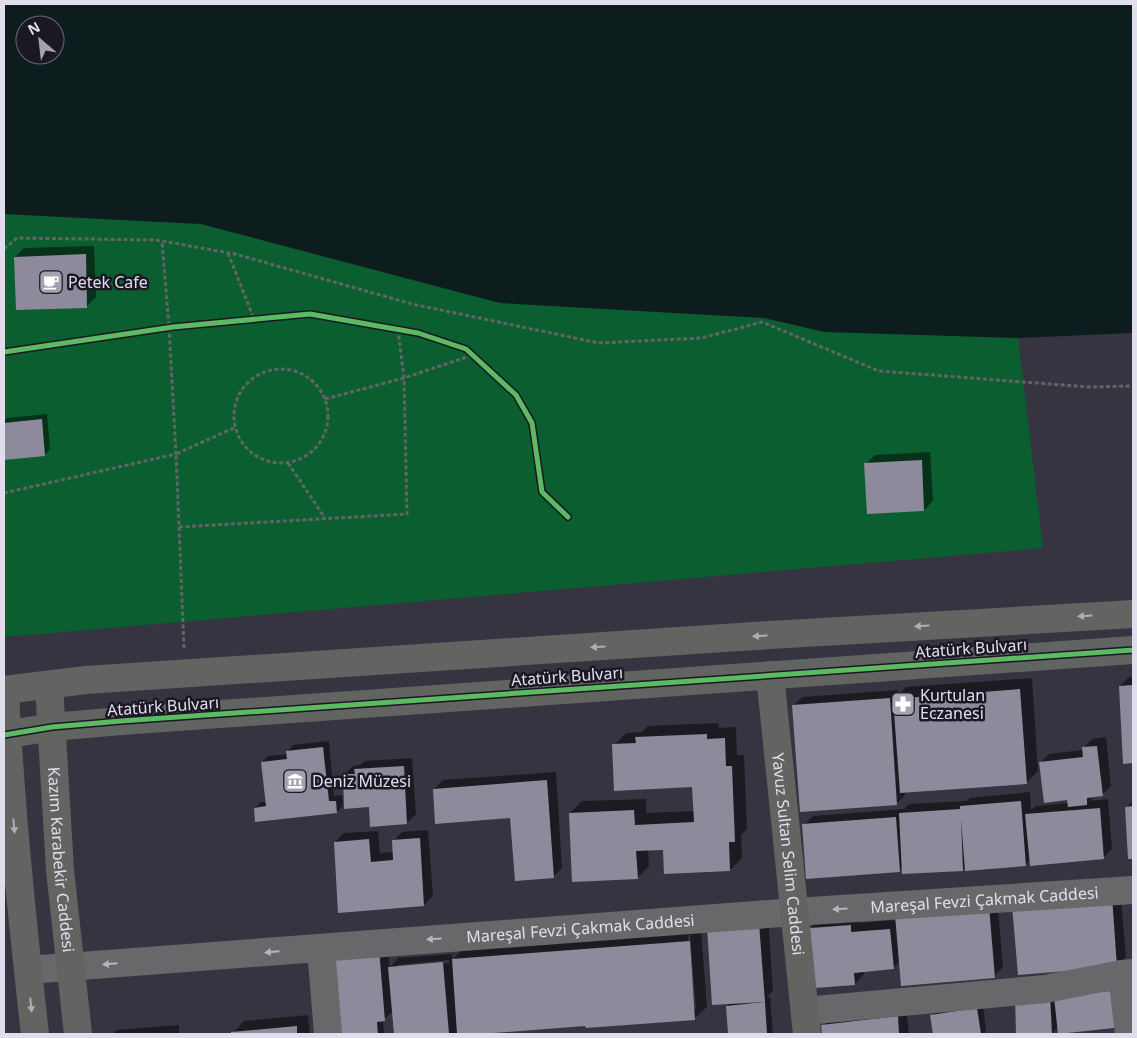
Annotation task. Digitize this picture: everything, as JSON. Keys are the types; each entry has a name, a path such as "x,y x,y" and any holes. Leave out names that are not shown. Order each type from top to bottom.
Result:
{"street":[{"name":"Atatürk Bulvarı","path":"4,690 86,680 740,637 1133,614"},
{"name":"Atatürk Bulvarı","path":"5,734 52,727 1133,650"},
{"name":"Yavuz Sultan Selim Caddesi","path":"770,675 806,1022"},
{"name":"Kazım Karabekir Caddesi","path":"49,685 60,870 78,1034"},
{"path":"4,690 5,734 34,1034"},
{"name":"Mareşal Fevzi Çakmak Caddesi","path":"28,970 794,912 1133,890"},
{"path":"321,948 328,1034"},
{"path":"806,1022 1045,989 1128,974 1129,1034"}],"path":[{"path":"4,249 17,238 162,241 228,253 412,304 599,343 702,338 762,322 879,371 1089,387 1133,386"},
{"path":"162,241 171,327 186,674"},
{"path":"228,253 254,319"},
{"path":"245,320 263,318"},
{"path":"159,329 171,327"},
{"path":"388,328 405,331"},
{"path":"179,527 407,514 404,378 398,330"},
{"path":"466,349 480,362"},
{"path":"325,399 404,378 473,355"},
{"path":"284,368 299,372 313,380 323,393 328,408 328,423 324,438 315,450 302,458 288,463 272,463 258,457 246,448 238,435 236,427 234,420 235,404 242,389 253,378 268,371 284,368"},
{"path":"4,493 176,454 236,427"},
{"path":"288,463 326,518"}],"green space":[{"path":"4,214 201,224 500,303 764,318 825,332 1018,338 1043,548 4,637"}],"shaded area":[{"path":"4,4 1133,4 1133,333 1018,338 825,332 764,318 500,303 201,224 4,214"}],"building":[{"name":"Petek Cafe","path":"86,254 87,308 16,310 14,257"},
{"path":"42,419 45,456 4,460 4,423"},
{"path":"922,460 924,511 867,514 864,463"},
{"path":"1133,685 1133,763 1123,764 1119,686"},
{"path":"1020,689 1027,784 900,793 893,699"},
{"path":"890,698 897,805 800,812 792,705"},
{"path":"707,734 707,739 725,738 726,766 732,766 735,842 729,842 730,871 664,874 663,850 636,851 638,879 572,882 569,813 634,810 635,825 694,822 692,787 614,791 612,744 636,743 635,737"},
{"path":"1097,746 1103,796 1087,798 1087,805 1068,807 1067,800 1044,803 1039,762 1083,757 1082,747"},
{"name":"Deniz Müzesi","path":"323,747 329,801 336,801 337,813 255,822 254,808 266,806 261,762 287,759 286,751"},
{"path":"404,766 407,824 370,827 369,807 344,809 343,774 355,774 354,769"},
{"path":"547,780 554,878 515,881 510,818 435,824 433,789"},
{"path":"1021,801 1026,866 965,871 961,819 963,871 902,874 899,813 960,809 960,806"},
{"path":"1133,806 1133,859 1128,859 1125,807"},
{"path":"1100,808 1104,859 1030,866 1025,814"},
{"path":"896,817 900,872 806,879 802,824"},
{"path":"420,838 424,906 338,913 334,842 369,839 371,862 393,860 392,840"},
{"path":"1112,896 1117,967 1018,975 1012,905"},
{"path":"989,906 995,978 901,986 895,915"},
{"path":"759,923 765,1002 712,1005 707,927"},
{"path":"851,925 851,932 890,929 894,969 854,973 855,985 815,988 810,928"},
{"path":"690,941 695,1020 586,1028 585,1026 457,1034 452,959"},
{"path":"379,948 385,1021 377,1022 378,1034 335,1034 328,952"},
{"path":"443,962 449,1034 394,1034 388,967"},
{"path":"1119,990 1123,1027 1058,1034 1054,997"},
{"path":"1050,994 1052,1034 1016,1034 1015,996"},
{"path":"765,1002 767,1034 728,1034 726,1006"},
{"path":"977,1008 981,1034 933,1034 930,1015"},
{"path":"898,1016 899,1034 822,1034 821,1025"},
{"path":"297,1026 297,1034 231,1034 231,1032"}],"cycle path":[{"path":"4,352 173,327 310,314 418,333 466,349 516,395 532,423 542,492 568,517"},
{"path":"4,735 52,727 121,721 1133,650"}],"place":[{"name":"Petek Cafe","path":"51,282"},
{"name":"Kurtulan Eczanesi","path":"903,704"},
{"name":"Deniz Müzesi","path":"295,781"}]}
